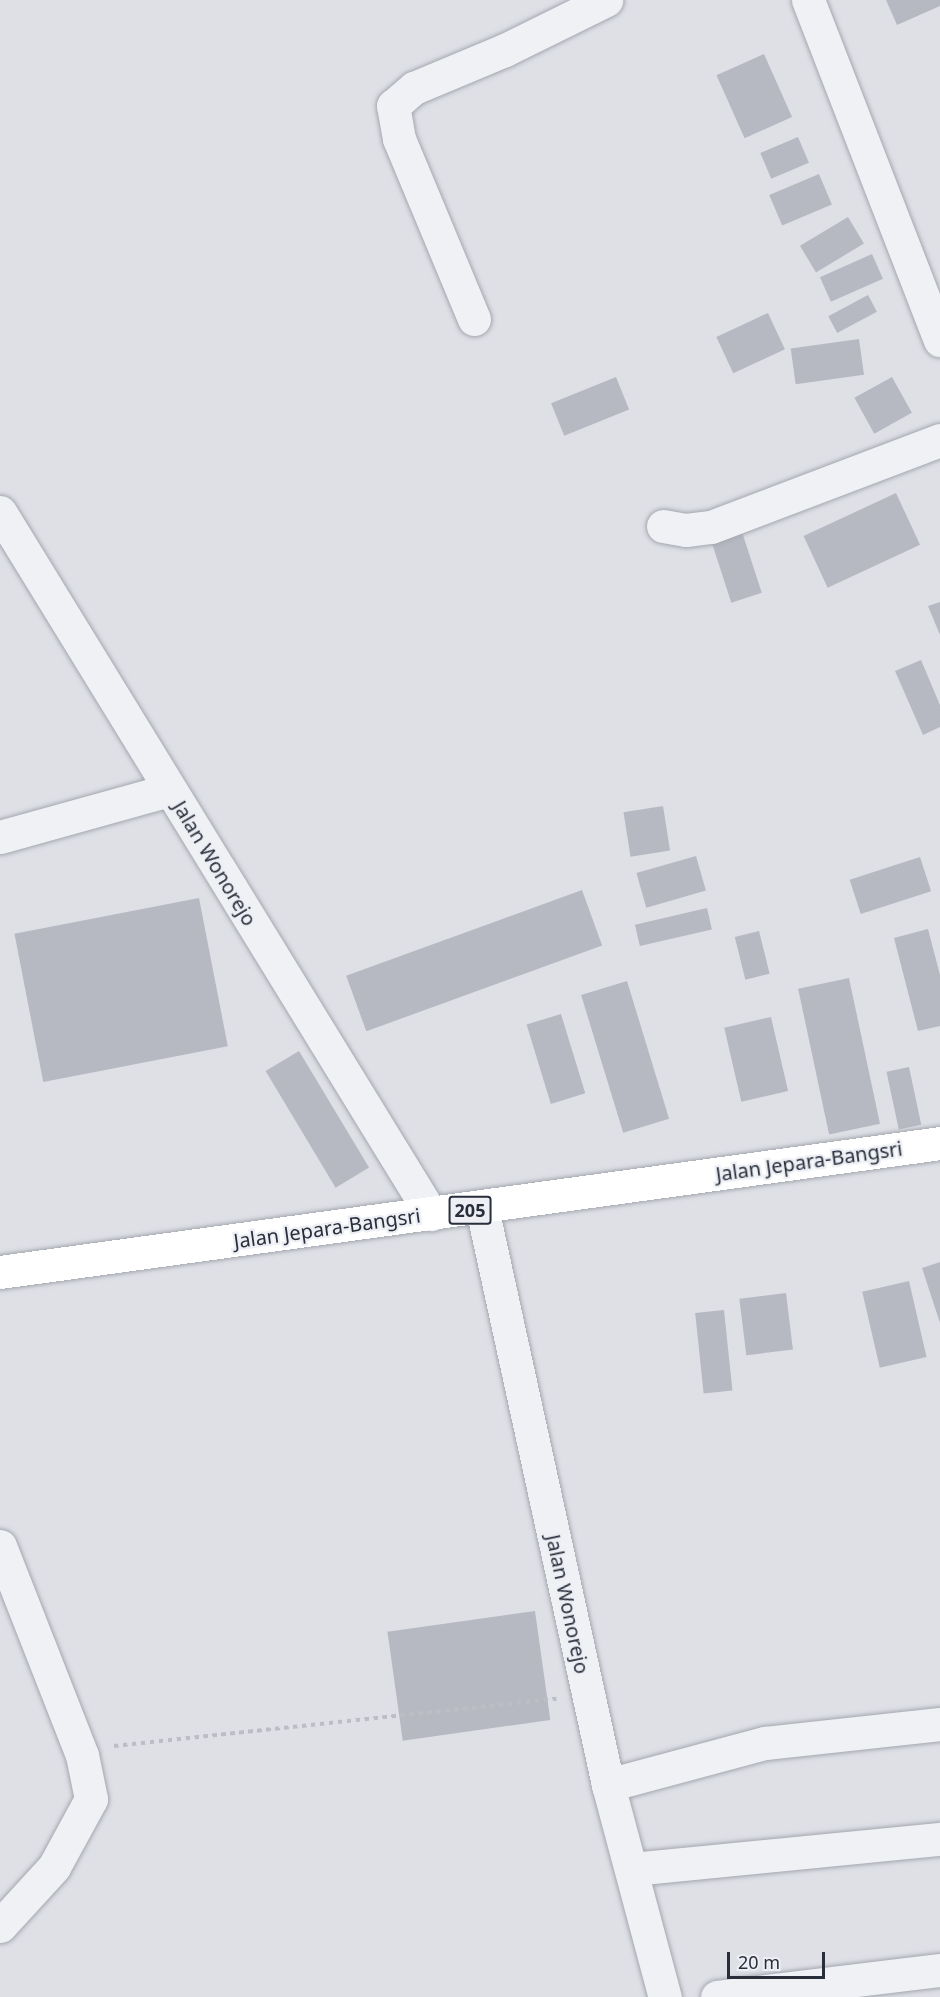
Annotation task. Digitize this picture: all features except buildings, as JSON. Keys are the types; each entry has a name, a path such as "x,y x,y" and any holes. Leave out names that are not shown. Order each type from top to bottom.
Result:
{"main road":[{"name":"Jalan Jepara-Bangsri","path":"0,1272 482,1208 940,1143"}],"street":[{"path":"474,319 399,139 393,106 414,87 506,50 606,0"},
{"path":"808,0 940,340"},
{"path":"663,526 686,530 711,526 940,440"},
{"name":"Jalan Wonorejo","path":"0,512 430,1214"},
{"path":"0,837 170,790"},
{"name":"Jalan Wonorejo","path":"482,1208 608,1785 665,1997"},
{"path":"0,1546 80,1750 91,1799 54,1867 0,1926"},
{"path":"608,1785 765,1743 940,1724"},
{"path":"632,1869 940,1839"},
{"path":"717,1997 940,1970"}],"path":[{"path":"80,1750 588,1696"}]}
